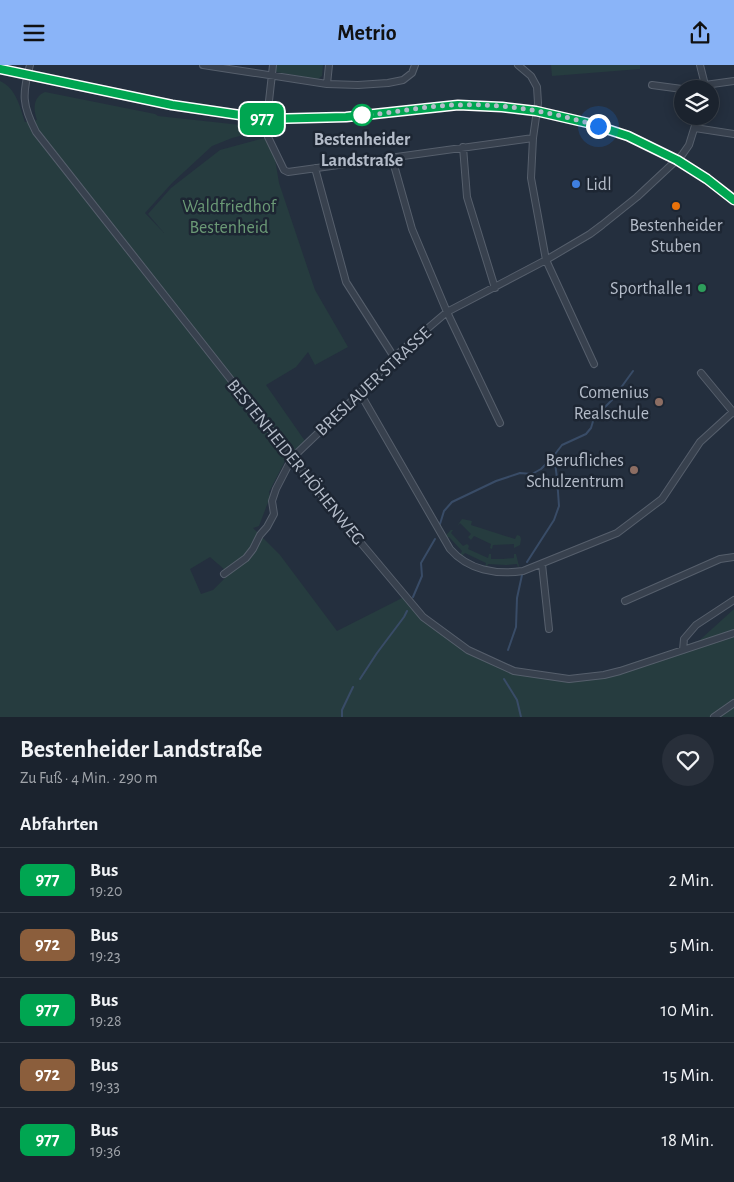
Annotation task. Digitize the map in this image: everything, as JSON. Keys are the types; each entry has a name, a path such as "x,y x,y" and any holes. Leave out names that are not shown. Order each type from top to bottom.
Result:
{"main road":[{"path":"0,69 172,105 267,119 346,117 458,105 536,111 588,123 628,136 677,160 700,174 734,200"}],"street":[{"name":"BESTENHEIDER HÖHENWEG","path":"30,65 24,98 29,118 36,132 334,512 423,617 468,650 514,671 569,679 604,675 734,633"},
{"path":"203,65 327,84 358,85 403,80 412,73 415,65"},
{"path":"272,65 267,119 268,137 284,170 288,172 533,137"},
{"path":"327,84 329,65"},
{"path":"518,65 531,77 537,87 531,178 546,260 594,364"},
{"path":"700,65 703,80"},
{"path":"719,84 734,81"},
{"path":"652,85 674,88"},
{"name":"BRESLAUER STRASSE","path":"224,574 246,558 267,527 274,514 272,501 276,489 292,458 360,393 394,357 448,312 546,260 590,234 637,197 677,160 689,145 696,125"},
{"path":"695,129 734,134"},
{"path":"463,147 467,197 494,288"},
{"path":"392,158 412,229 448,312"},
{"path":"315,168 346,282 394,357"},
{"name":"BRESLAUER STRASSE","path":"448,312 500,423"},
{"path":"360,393 454,554 484,571 513,573 542,564 617,533 662,499 700,442 734,412 701,373"},
{"path":"625,601 720,559 734,557"},
{"path":"542,564 549,629"},
{"path":"683,650 684,639 696,625 734,600"},
{"path":"714,717 734,703"}],"green space":[{"path":"276,65 323,65 322,76 318,79 276,72"},
{"path":"551,65 640,65 640,69 552,76"},
{"name":"Waldfriedhof Bestenheid","path":"0,81 14,93 25,122 37,120 35,112 36,100 45,92 158,116 250,126 258,129 262,135 248,134 212,146 172,183 145,213 164,233 148,214 171,188 220,150 268,137 273,147 279,183 315,290 348,347 315,365 308,352 296,367 266,385 305,441 285,461 269,492 270,497 259,526 253,528 280,555 337,631 406,596 423,617 468,650 514,671 569,679 604,675 691,648 734,609 734,717 0,717","holes":["210,557 225,570 227,576 213,590 201,594 190,569"]},
{"path":"462,519 472,521 471,525 515,539 517,535 520,536 520,545 514,548 514,544 493,545 492,549 490,548 491,544 474,536 471,540 468,537 471,534 460,523 457,526"},
{"path":"453,530 451,533 463,546 467,544 469,546 468,549 488,558 489,554 491,554 491,559 503,559 514,558 514,554 516,554 519,566 517,564 488,564 485,567 486,563 465,553 462,556 460,555 462,551 449,537 446,539 445,536"}],"waterway":[{"path":"440,524 444,511 452,502 496,481 520,473 532,474 541,469 562,445 586,434 591,428 594,418 612,400 633,371"},
{"path":"527,562 554,520 559,506 555,463 552,458"},
{"path":"413,597 422,576 421,563 435,539"},
{"path":"508,650 516,627 517,598 522,575"},
{"path":"360,679 407,611"},
{"path":"504,679 517,700 521,717"},
{"path":"342,717 342,710 353,687"}],"bus line":[{"name":"977","path":"0,69 172,105 267,119 346,117 458,105 481,105 536,111 588,123 628,136 677,160 707,179 734,200"}],"place":[{"name":"Bestenheider Landstraße","path":"362,115"},
{"name":"Lidl","path":"576,184"},
{"name":"Bestenheider Stuben","path":"676,206"},
{"name":"Sporthalle 1","path":"702,288"},
{"name":"Comenius Realschule","path":"659,402"},
{"name":"Berufliches Schulzentrum","path":"634,470"}],"route":[{"path":"362,115 443,106 481,105 536,111 598,126"}]}
